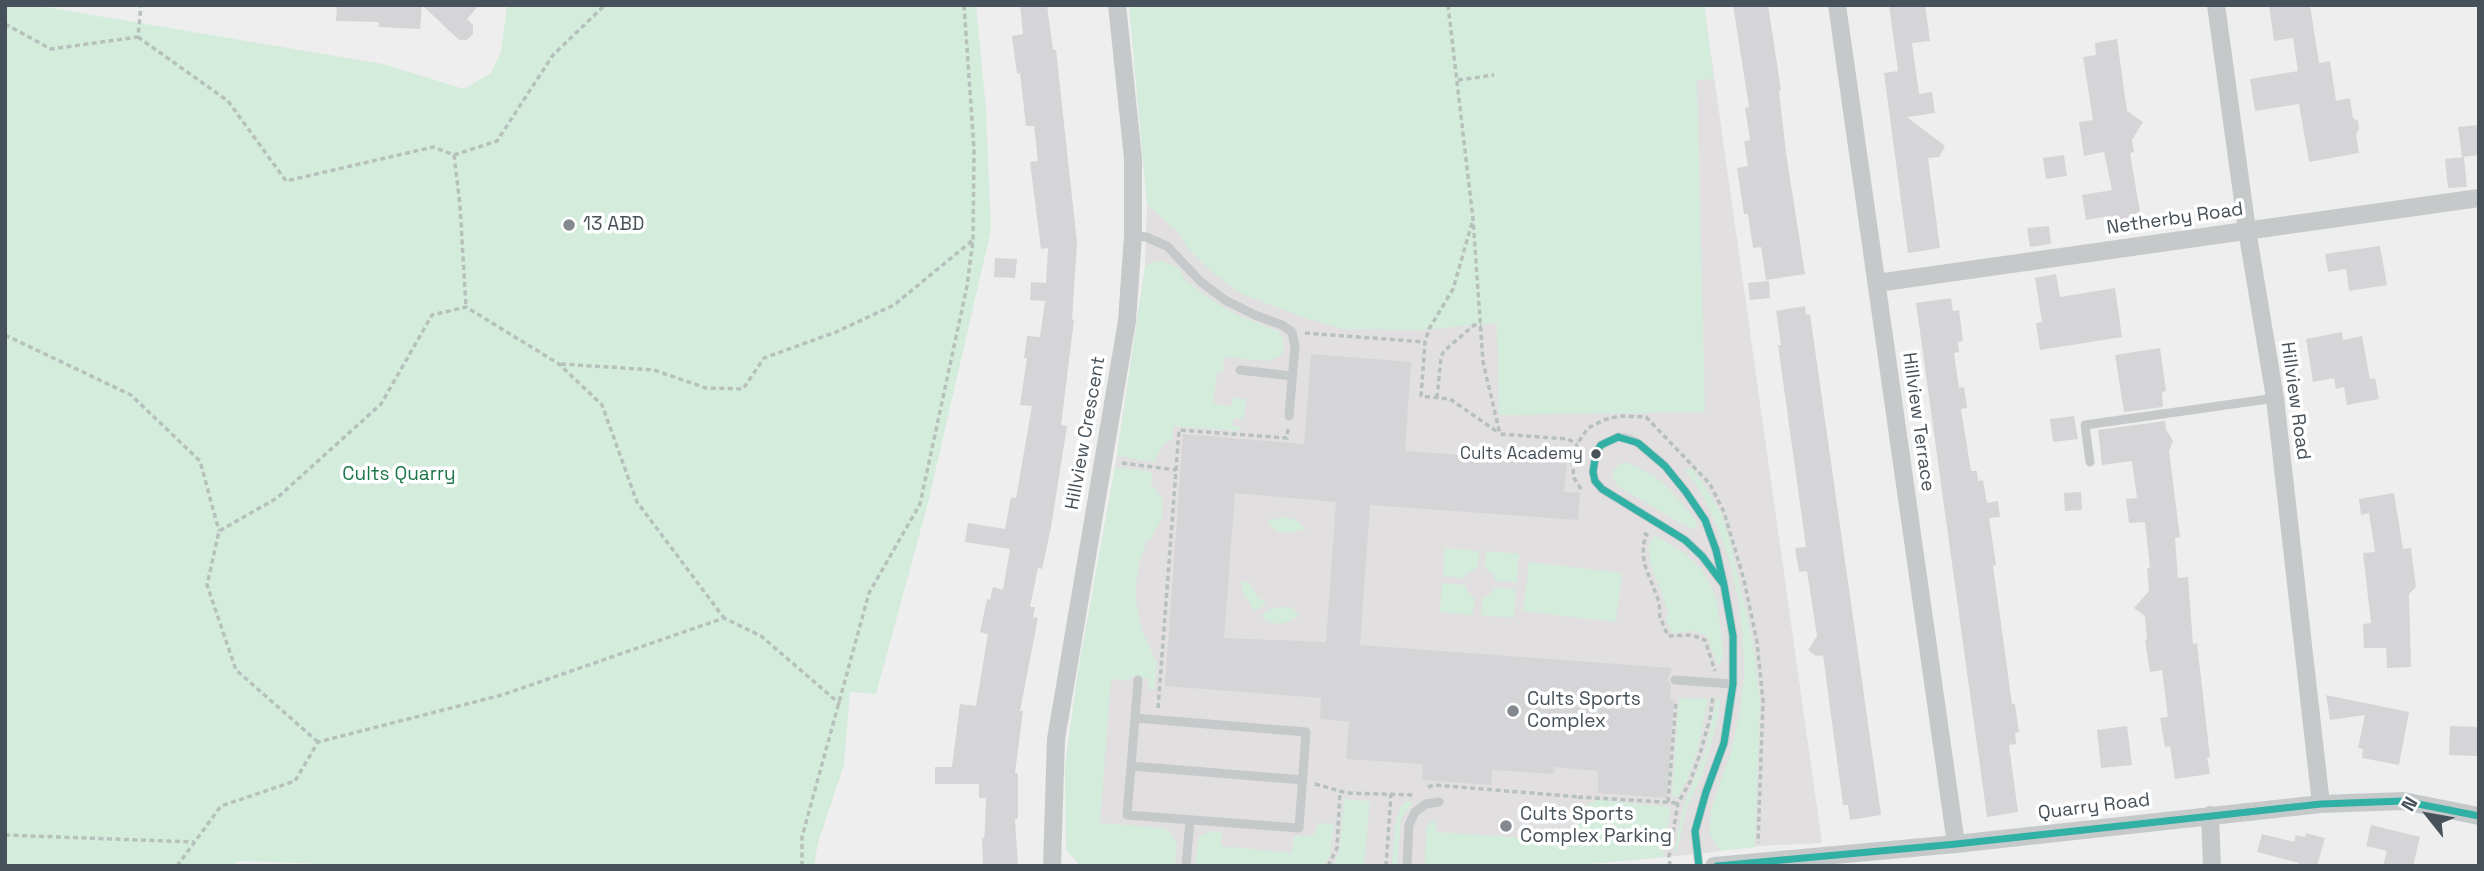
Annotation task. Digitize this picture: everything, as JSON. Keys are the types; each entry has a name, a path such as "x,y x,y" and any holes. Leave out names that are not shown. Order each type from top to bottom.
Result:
{"street":[{"name":"Hillview Crescent","path":"1052,866 1056,739 1127,321 1133,236 1133,158 1117,5"},
{"name":"Hillview Terrace","path":"1837,5 1956,844"},
{"name":"Hillview Road","path":"2216,5 2247,230 2275,398 2321,804"},
{"name":"Netherby Road","path":"1877,283 2479,198"},
{"name":"Quarry Road","path":"1714,866 1886,858 1956,844 2321,804 2403,801 2479,816"},
{"path":"2210,815 2212,866"}],"lane":[{"path":"1133,236 1146,237 1167,246 1201,282 1225,300 1292,332 1295,346 1289,416"},
{"path":"1240,370 1292,376"},
{"path":"2090,462 2085,425 2275,398"},
{"path":"1699,866 1695,831 1724,743 1733,684 1733,636 1724,585 1716,550 1705,520 1665,466 1638,443 1629,439 1618,437 1601,445 1595,453 1593,472 1595,481 1602,489 1685,540 1702,556 1724,585"},
{"path":"1135,718 1306,732 1299,828 1127,815 1138,680"},
{"path":"1675,680 1733,684"},
{"path":"1131,766 1303,780"},
{"path":"1408,866 1409,825 1415,812 1426,804 1439,802"},
{"path":"1186,866 1190,820"}],"path":[{"path":"138,37 141,5"},
{"path":"5,24 51,49 138,37 228,101 286,181 433,147 453,155 496,141 553,55 605,5"},
{"path":"802,866 802,837 869,593 920,504 967,286 973,240 974,149 964,5"},
{"path":"1448,5 1473,219 1483,362 1500,434"},
{"path":"1458,80 1494,75"},
{"path":"453,155 460,205 466,307"},
{"path":"1473,219 1453,289 1429,329 1425,342 1421,397 1450,399 1500,434 1568,439 1577,444"},
{"path":"559,364 654,370 706,388 743,389 764,358 836,332 894,305 973,240"},
{"path":"219,531 277,498 381,404 432,315 466,307 559,364 602,405 637,502 724,618 761,636 840,704"},
{"path":"1437,398 1444,351 1474,326 1481,325"},
{"path":"1292,332 1425,342"},
{"path":"5,335 131,395 200,461 219,531 207,585 236,670 318,742"},
{"path":"1157,720 1180,430 1287,438 1289,416"},
{"path":"1583,492 1574,478 1572,461 1577,444 1588,428 1619,416 1646,417 1710,484 1724,512 1744,580 1758,654 1763,701 1757,846 1759,862"},
{"path":"1116,462 1176,470"},
{"path":"1636,528 1647,535 1643,545 1644,563 1660,602 1660,617 1668,636 1692,635 1705,640 1715,671 1710,718 1700,754 1690,782 1678,803 1669,857 1670,866"},
{"path":"177,866 221,806 295,781 318,742 502,695 724,618"},
{"path":"1668,802 1676,701"},
{"path":"1303,780 1340,791 1415,795 1422,788 1434,785 1678,803"},
{"path":"1328,866 1337,848 1340,791"},
{"path":"1386,866 1391,794"},
{"path":"1415,795 1423,807"},
{"path":"1574,813 1577,813 1580,796"},
{"path":"5,835 194,842"}],"shaded area":[{"name":"Cults Academy","path":"1129,5 1704,5 1822,843 1757,846 1567,866 1081,866 1066,850 1065,766 1145,267 1147,204"}],"green space":[{"name":"Cults Quarry","path":"5,5 33,5 383,64 464,89 491,73 501,52 507,5 976,5 986,109 991,230 928,503 876,694 850,692 844,765 818,843 814,866 383,866 239,861 230,866 5,866"},
{"path":"1129,5 1704,5 1714,79 1697,80 1705,412 1499,415 1497,323 1422,330 1343,329 1299,316 1240,293 1209,270 1189,250 1180,234 1147,204"},
{"path":"1161,261 1178,267 1184,279 1213,301 1237,315 1278,331 1284,345 1283,353 1268,361 1224,357 1223,372 1217,372 1213,404 1232,406 1233,398 1246,399 1244,419 1234,418 1233,426 1241,427 1239,431 1173,426 1173,440 1169,440 1161,448 1154,462 1117,456 1145,267 1152,262"},
{"path":"1626,462 1653,475 1669,489 1695,519 1697,525 1693,529 1689,528 1618,486 1613,479 1613,471"},
{"path":"1115,467 1152,472 1151,484 1163,499 1162,517 1151,539 1147,540 1136,584 1136,601 1142,631 1157,663 1154,690 1148,689 1149,679 1111,679 1100,823 1164,828 1177,842 1175,866 1081,866 1066,850 1065,766 1078,672"},
{"path":"1691,468 1721,513 1753,643 1760,701 1755,847 1721,851 1710,836 1712,807 1730,755 1740,712 1744,678 1743,640 1739,603 1730,562 1701,492 1684,469"},
{"path":"1283,517 1295,519 1306,529 1278,532 1266,521"},
{"path":"1654,534 1685,554 1701,569 1710,584 1717,602 1723,648 1718,667 1707,636 1694,631 1672,633 1666,618 1668,613 1665,602 1650,563 1649,546"},
{"path":"1444,548 1479,551 1478,567 1465,578 1443,576"},
{"path":"1486,551 1519,554 1517,582 1495,581 1494,575 1485,568"},
{"path":"1529,562 1622,573 1616,622 1523,611"},
{"path":"1241,582 1249,582 1258,597 1268,603 1254,611 1243,592"},
{"path":"1442,583 1465,585 1466,590 1475,598 1473,615 1440,612"},
{"path":"1494,587 1516,589 1514,618 1481,615 1483,598 1492,593"},
{"path":"1279,607 1289,607 1300,614 1279,624 1268,622 1261,615"},
{"path":"1717,697 1720,701 1718,717 1703,773 1687,807 1677,852 1674,850 1684,806 1706,749"},
{"path":"1679,698 1708,699 1697,752 1678,797 1672,796"},
{"path":"1344,799 1370,801 1364,865 1375,866 1334,866 1340,847"},
{"path":"1598,800 1671,807 1663,857 1567,866 1425,865 1426,828 1430,822 1436,820 1436,832 1575,841 1581,812 1588,804"},
{"path":"1407,801 1413,802 1401,819 1397,865 1392,864 1395,826 1400,808"},
{"path":"1318,823 1334,824 1330,856 1322,866 1195,866 1199,836 1210,831 1222,832 1221,846 1292,853 1294,836 1314,836"}],"building":[{"path":"337,5 422,5 420,29 379,27 379,22 336,21"},
{"path":"422,5 479,5 467,19 473,25 473,34 467,40 459,40"},
{"path":"1020,5 1047,5 1053,50 1056,50 1077,243 1074,320 1061,425 1067,426 1051,527 1042,569 1038,568 1030,607 1035,607 1033,617 1038,618 1020,711 1023,711 1015,773 1018,773 1018,819 1015,819 1018,866 983,866 982,838 986,798 979,798 979,784 935,784 935,767 952,767 960,704 976,706 988,634 980,632 987,599 990,600 993,587 1003,590 1010,549 965,542 968,523 1005,529 1011,497 1016,498 1032,406 1020,405 1027,358 1024,358 1027,336 1040,337 1045,301 1030,300 1031,282 1046,283 1048,248 1041,249 1030,162 1038,161 1034,126 1026,126 1020,73 1017,74 1012,36 1023,34"},
{"path":"1733,5 1768,5 1781,90 1786,153 1805,274 1766,280 1761,247 1753,248 1748,214 1744,214 1737,168 1748,166 1744,141 1750,140 1745,108 1749,107"},
{"path":"1889,5 1925,5 1930,41 1912,43 1919,94 1932,92 1935,113 1907,117 1945,146 1939,157 1928,158 1940,248 1908,253 1884,73 1898,71"},
{"path":"2269,5 2310,5 2319,63 2330,61 2336,101 2350,98 2353,118 2358,121 2359,129 2356,134 2359,153 2309,162 2299,104 2255,111 2250,79 2298,71 2293,38 2274,41"},
{"path":"2117,39 2127,111 2143,122 2132,140 2134,152 2130,153 2141,218 2110,223 2109,216 2086,220 2082,195 2112,190 2104,152 2084,156 2079,122 2093,120 2083,57 2096,55 2095,43"},
{"path":"2479,125 2479,155 2462,157 2458,127"},
{"path":"2064,155 2067,176 2046,179 2043,158"},
{"path":"2464,157 2467,187 2448,188 2445,159"},
{"path":"2049,226 2051,244 2030,247 2027,228"},
{"path":"2380,246 2387,285 2349,291 2346,269 2328,272 2325,254"},
{"path":"995,258 1017,259 1015,278 994,277"},
{"path":"2056,274 2060,297 2115,288 2122,337 2040,350 2036,323 2042,322 2035,278"},
{"path":"1769,281 1770,298 1750,300 1748,283"},
{"path":"1951,298 1953,311 1959,310 1963,341 1958,342 1959,352 1954,353 1959,388 1964,387 1967,408 1961,409 1971,471 1977,471 1978,481 1983,480 1987,503 1998,501 2000,517 1989,518 1996,565 1993,566 2012,704 2015,704 2019,732 2015,733 2016,744 2009,745 2018,812 1987,817 1916,303"},
{"path":"1805,306 1806,315 1810,314 1881,815 1850,820 1848,805 1843,805 1823,655 1816,656 1808,650 1817,636 1807,571 1799,572 1795,548 1806,547 1778,345 1781,345 1776,311"},
{"path":"2342,332 2343,340 2362,336 2370,379 2375,378 2379,399 2347,405 2344,387 2336,389 2334,378 2313,382 2306,339"},
{"path":"2160,348 2166,391 2162,392 2163,407 2124,412 2115,355"},
{"name":"Cults Academy","path":"1311,354 1411,362 1405,451 1567,462 1564,492 1580,493 1578,520 1370,505 1360,645 1672,668 1668,680 1671,686 1670,700 1674,701 1667,798 1598,793 1598,771 1555,767 1554,774 1492,770 1491,785 1422,780 1423,764 1346,759 1349,722 1320,719 1321,698 1165,686 1183,434 1304,444","holes":["1235,493 1336,502 1326,642 1224,638"]},
{"path":"2074,416 2078,439 2053,442 2050,419"},
{"path":"2165,421 2173,441 2169,451 2180,537 2175,538 2178,578 2188,577 2193,644 2197,643 2210,757 2207,758 2210,774 2175,779 2170,746 2165,747 2160,718 2168,717 2162,670 2150,672 2145,640 2145,616 2134,608 2149,591 2147,568 2150,568 2145,522 2129,523 2126,499 2137,498 2132,461 2102,465 2098,430"},
{"path":"2081,492 2082,510 2065,511 2064,493"},
{"path":"2394,493 2403,549 2411,548 2416,587 2409,594 2411,667 2387,668 2386,648 2364,648 2363,624 2371,623 2363,553 2375,552 2369,513 2361,515 2359,499"},
{"path":"2326,695 2409,712 2399,765 2362,758 2363,749 2358,748 2365,715 2330,720"},
{"path":"2127,726 2132,765 2101,768 2097,730"},
{"path":"2450,726 2479,727 2479,756 2449,755"},
{"path":"2371,825 2420,837 2413,866 2383,866 2387,851 2366,846"},
{"path":"2306,833 2325,838 2317,866 2298,866 2299,863 2257,852 2262,834 2294,842 2296,835 2305,837"}],"transit line":[{"path":"1618,437 1638,443 1665,466 1686,492 1705,520 1716,550 1724,585 1702,556 1685,540 1602,489 1595,481 1593,472 1596,453 1601,445 1618,437"},
{"path":"1699,866 1695,831 1724,743 1733,684 1733,636 1724,585"},
{"path":"1717,866 1956,844 2321,804 2403,801 2479,816"}],"place":[{"name":"13 ABD","path":"569,225"},
{"name":"Cults Academy","path":"1596,454"},
{"name":"Cults Sports Complex","path":"1513,711"},
{"name":"Cults Sports Complex Parking","path":"1506,826"}]}
